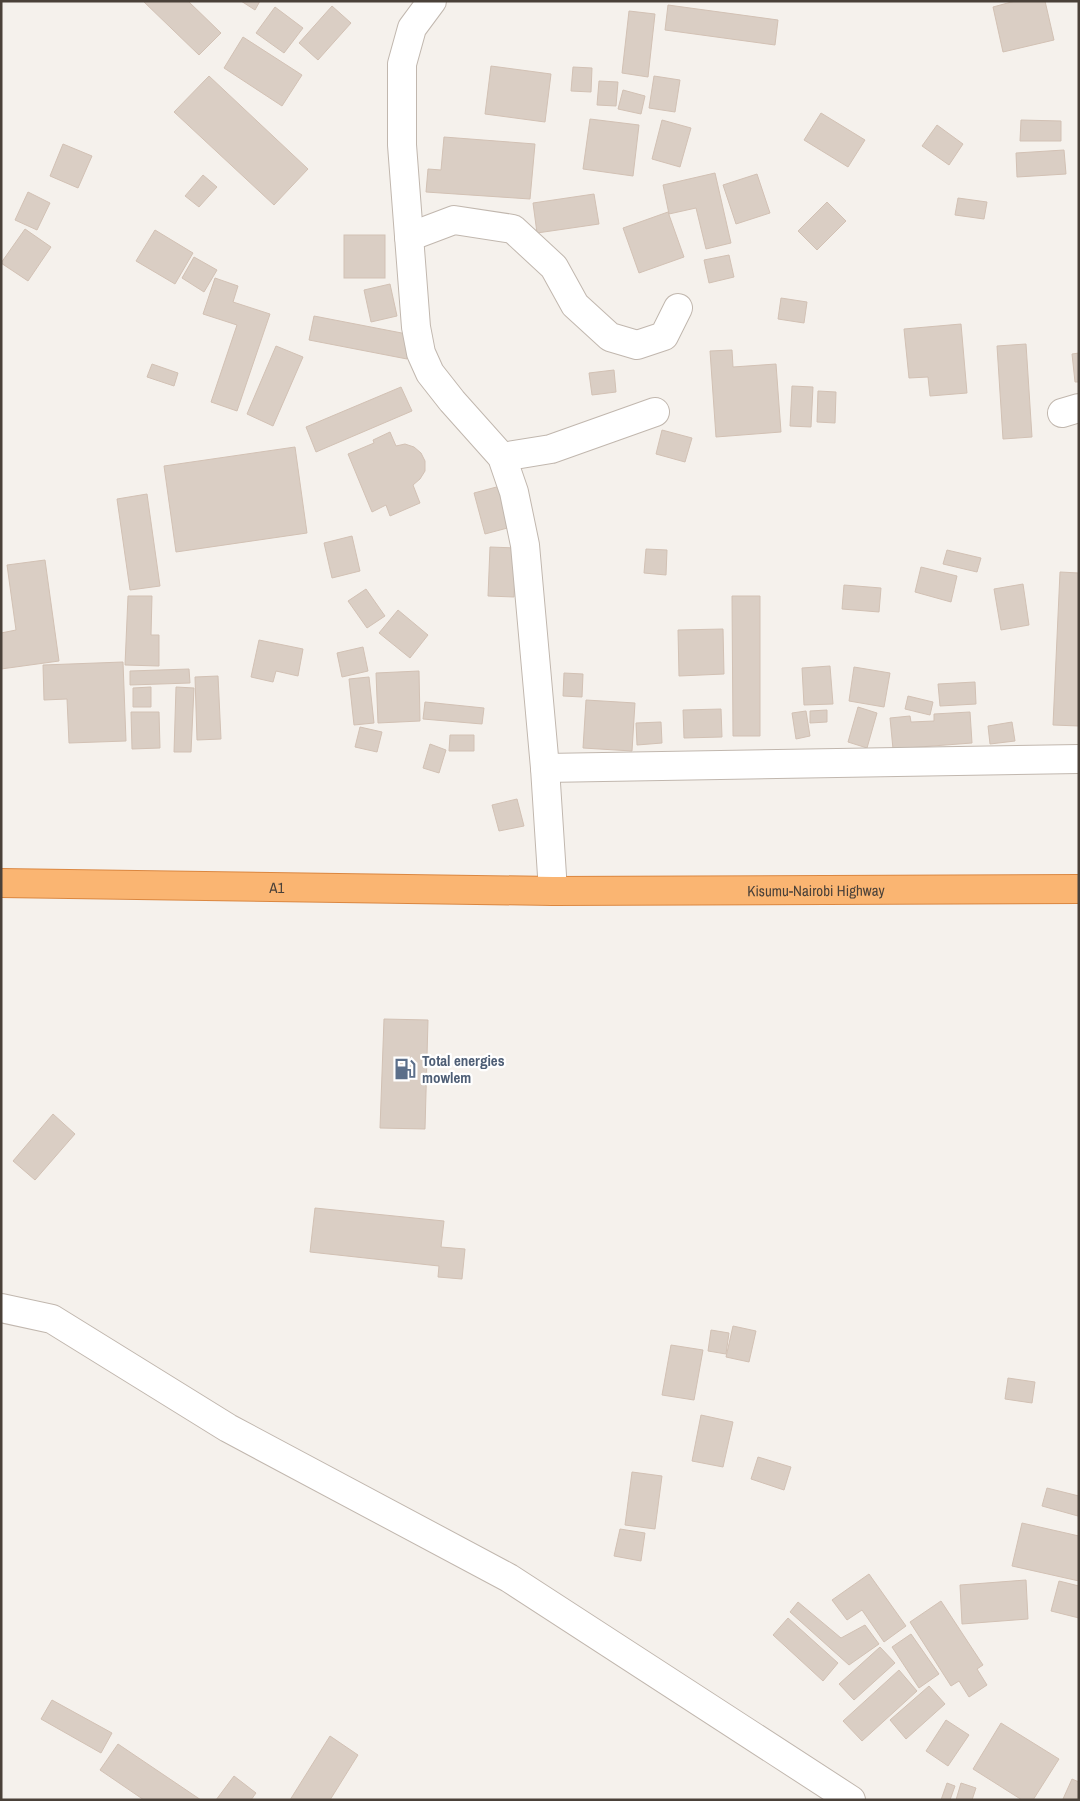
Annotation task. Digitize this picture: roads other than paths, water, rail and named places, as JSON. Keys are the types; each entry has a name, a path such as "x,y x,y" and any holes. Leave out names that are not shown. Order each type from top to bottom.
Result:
{"highway":[{"name":"A1","path":"1,883 553,891"},
{"name":"Kisumu-Nairobi Highway","path":"553,891 1079,889"}],"street":[{"path":"432,1 412,28 402,64 402,145 415,320 421,353 430,373 452,401 502,457 514,492 526,545 546,768 553,891"},
{"path":"409,237 454,220 513,229 554,267 575,305 610,337 637,345 664,336 678,308"},
{"path":"502,457 551,449 655,412"},
{"path":"546,768 1079,759"},
{"path":"1,1308 52,1319 228,1428 509,1578 851,1800"}],"place":[{"name":"Total energies mowlem","path":"405,1069"}]}
